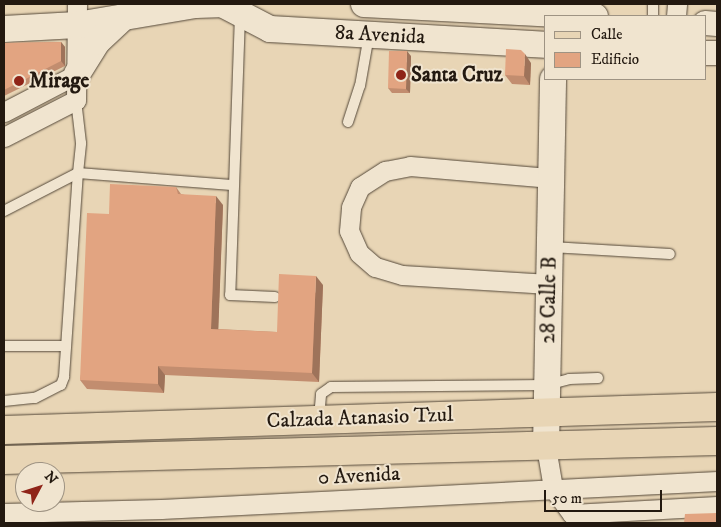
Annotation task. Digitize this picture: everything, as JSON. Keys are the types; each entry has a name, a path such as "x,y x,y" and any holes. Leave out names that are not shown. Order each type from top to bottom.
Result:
{"main road":[{"name":"8a Avenida","path":"4,29 77,14 125,16 195,4 232,7 270,29 544,45"},
{"name":"8a Avenida","path":"364,4 434,5 554,11"},
{"path":"77,74 98,42 125,16"},
{"name":"28 Calle B","path":"546,447 553,80"},
{"name":"Calzada Atanasio Tzul","path":"4,430 717,407"},
{"name":"Calzada Atanasio Tzul","path":"4,460 717,441"}],"street":[{"name":"8a Avenida","path":"554,11 588,15"},
{"path":"4,137 76,100 77,14"},
{"path":"4,112 77,74"},
{"path":"549,284 402,274 375,267 364,258 349,231 351,207 360,187 384,170 410,166 551,178"},
{"name":"28 Calle B","path":"546,447 553,488 572,514 717,506"},
{"name":"0 Avenida","path":"4,513 163,516 553,488 717,482"}],"lane":[{"path":"232,7 230,295 275,297"},
{"path":"348,122 360,86 369,34"},
{"path":"4,401 35,398 61,385 66,346 81,143 76,100"},
{"path":"4,211 78,173 232,185"},
{"path":"550,247 670,254"},
{"path":"4,346 66,346"},
{"path":"319,419 321,394 331,387 548,385 569,380 598,378"}],"building":[{"name":"Mirage","path":"61,42 61,61 4,90 4,43"},
{"path":"506,49 521,50 525,54 524,76 505,75"},
{"name":"Santa Cruz","path":"389,51 407,51 406,89 388,88"},
{"path":"110,184 176,187 178,194 216,196 211,329 277,332 279,274 316,276 312,373 158,366 158,384 80,380 87,213 109,214"},
{"path":"717,513 717,523 684,523 685,514"}],"place":[{"name":"Santa Cruz","path":"401,75"},
{"name":"Mirage","path":"19,81"}]}
